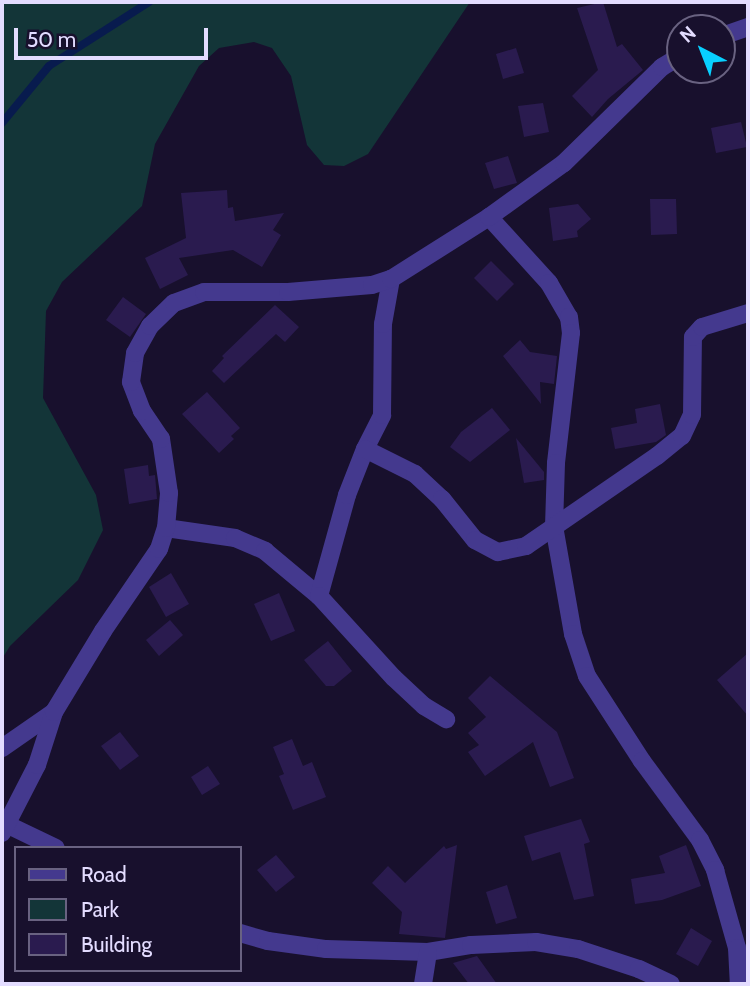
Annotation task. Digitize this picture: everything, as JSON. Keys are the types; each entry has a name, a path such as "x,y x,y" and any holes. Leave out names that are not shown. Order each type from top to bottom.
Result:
{"street":[{"path":"51,846 4,828 37,765 54,712 103,631 159,550 166,528 168,480 161,439 142,411 131,382 135,353 150,326 174,303 204,292 288,292 372,285 391,279 489,216 564,163 666,65"},
{"path":"489,216 549,283 569,317 571,333 556,463 554,526 573,634 587,676 642,761 700,840 715,870 737,948 739,984"},
{"path":"319,596 347,495 382,415 383,324 391,279"},
{"path":"365,449 415,474 442,499 475,540 498,552 526,546 682,436 692,415 693,337 702,327 748,313"},
{"path":"166,528 234,538 265,551 319,596 394,678 424,706 446,719"},
{"path":"2,748 54,712"},
{"path":"242,934 268,941 326,949 428,952 471,945 536,943 578,949 639,969 671,984"},
{"path":"423,984 428,952"}],"green space":[{"path":"2,2 470,2 368,154 344,166 324,165 307,145 291,76 272,48 254,42 219,48 199,66 155,144 142,206 62,282 46,311 43,398 96,495 103,530 78,580 10,646 2,659"}],"building":[{"path":"603,2 617,47 622,44 643,70 608,99 592,117 572,96 598,70 577,8"},
{"path":"516,48 524,73 503,79 496,54"},
{"path":"543,103 549,132 524,137 518,106"},
{"path":"741,122 747,147 716,153 711,128"},
{"path":"508,156 517,183 494,189 485,163"},
{"path":"227,190 228,208 233,207 235,221 284,213 273,230 281,235 262,267 233,250 179,258 188,275 160,289 145,258 186,238 181,193"},
{"path":"650,199 676,199 677,234 651,235"},
{"path":"578,204 591,219 577,231 578,237 553,241 549,208"},
{"path":"491,261 514,284 497,301 474,278"},
{"path":"123,297 146,314 130,337 106,320"},
{"path":"275,305 299,327 285,342 276,334 224,383 212,371 224,358 222,356"},
{"path":"520,340 530,352 557,356 554,384 540,382 541,404 503,356"},
{"path":"207,392 240,428 231,436 234,439 219,453 182,414"},
{"path":"660,404 666,435 656,442 615,449 611,428 637,423 635,409"},
{"path":"492,408 510,430 470,462 450,447 461,432"},
{"path":"516,438 544,472 544,480 524,483"},
{"path":"148,465 149,476 155,475 157,499 129,504 124,469"},
{"path":"171,573 189,604 166,617 149,587"},
{"path":"279,593 295,631 271,641 254,604"},
{"path":"170,620 183,635 159,656 146,640"},
{"path":"328,641 352,671 334,686 326,686 304,660"},
{"path":"748,653 748,716 717,680"},
{"path":"490,676 557,732 574,778 550,787 533,742 485,776 468,752 479,745 468,733 486,717 468,698"},
{"path":"120,732 139,756 120,770 101,746"},
{"path":"292,739 303,766 312,762 326,797 293,810 279,776 284,774 273,747"},
{"path":"208,766 220,784 202,795 191,777"},
{"path":"581,819 590,842 584,844 594,896 574,900 560,852 532,861 524,836"},
{"path":"457,845 445,938 399,934 402,912 372,883 388,866 405,883 444,846 446,849"},
{"path":"686,845 701,886 662,900 635,904 631,879 665,873 659,856"},
{"path":"276,855 295,877 276,892 257,870"},
{"path":"507,885 517,918 496,924 486,892"},
{"path":"691,928 712,941 698,966 676,954"},
{"path":"477,956 497,984 469,984 453,963"}],"waterway":[{"path":"2,123 49,66 149,2"}]}
